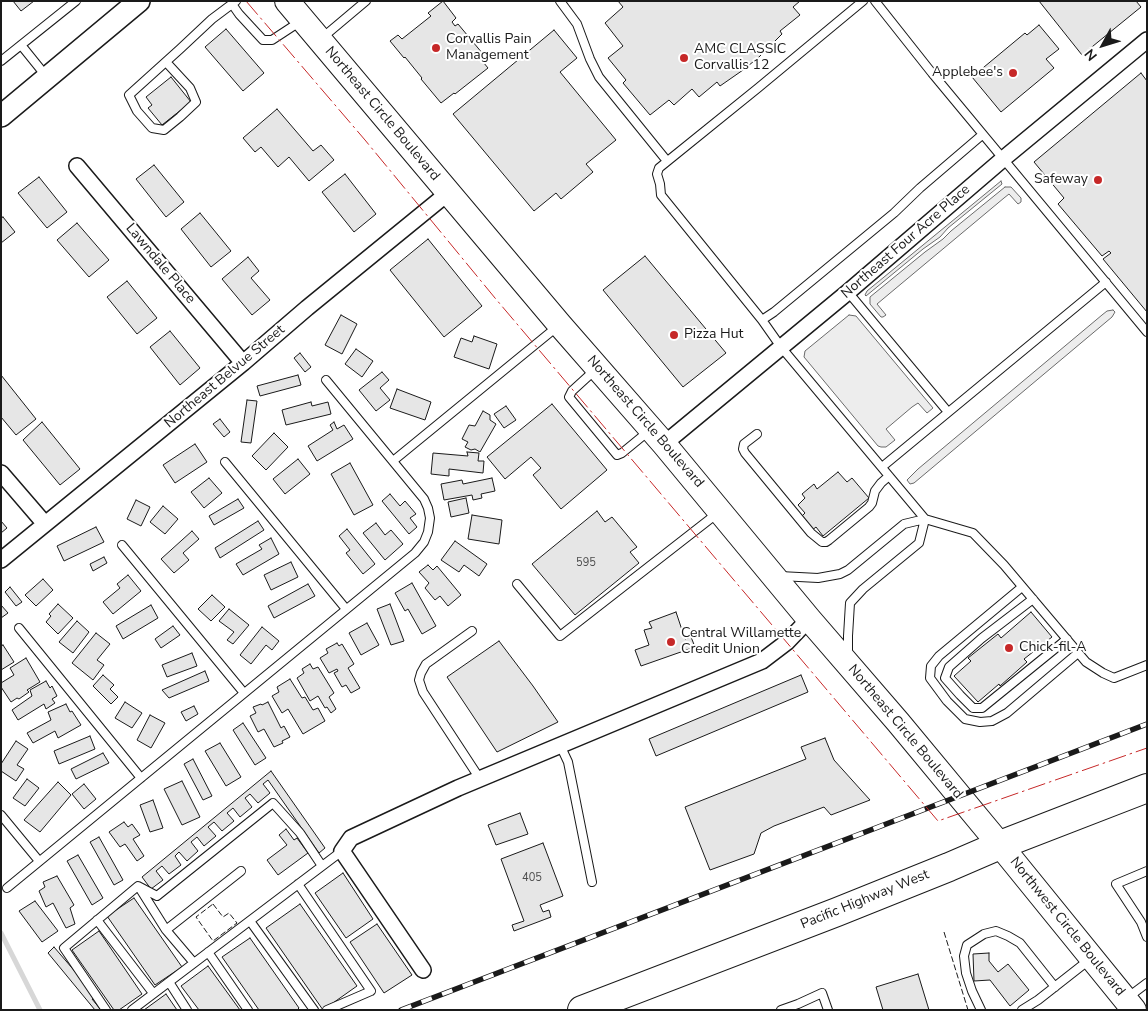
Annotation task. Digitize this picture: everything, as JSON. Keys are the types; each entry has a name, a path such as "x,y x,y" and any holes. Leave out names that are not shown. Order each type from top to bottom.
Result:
{"highway":[{"name":"Pacific Highway West","path":"582,1010 837,912 1000,845 1147,788"}],"main road":[{"name":"Northeast Circle Boulevard","path":"287,1 560,325 658,436 809,619 1000,845"},
{"name":"Northwest Circle Boulevard","path":"1000,845 1130,1004"}],"street":[{"path":"1,116 139,1"},
{"name":"Northeast Four Acre Place","path":"658,436 781,348 1003,159 1147,40"},
{"name":"Lawndale Place","path":"77,166 244,363"},
{"name":"Northeast Belvue Street","path":"1,560 244,363 448,193"},
{"path":"1,473 45,524"},
{"path":"423,970 342,850 350,838 458,788 762,661 787,642 809,619"}],"lane":[{"path":"1,61 76,1"},
{"path":"320,39 366,1"},
{"path":"560,1 577,24 599,77 667,161"},
{"path":"863,1 667,161 657,174 661,195 762,320 781,348 925,519"},
{"path":"875,1 982,134 1147,332"},
{"path":"166,62 190,88 196,102 164,130 152,128 137,112 129,95 212,20 234,3 239,14 263,40 272,40 304,20"},
{"path":"21,45 47,77"},
{"path":"762,320 894,213 982,134"},
{"path":"882,467 1106,282"},
{"path":"848,292 948,412"},
{"path":"393,462 560,325"},
{"path":"598,368 572,391 569,397 617,454 658,436"},
{"path":"7,888 415,553 424,542 430,518 424,500 326,380"},
{"path":"757,434 744,444 745,454 811,534 822,542 829,540 870,507 875,491 880,483 889,476"},
{"path":"225,462 346,609"},
{"path":"518,584 560,636 720,511"},
{"path":"848,665 850,603 919,542 925,519"},
{"path":"774,575 810,578 840,574 848,570 904,524 925,519 973,532 1086,662 1114,678 1147,666"},
{"path":"122,545 244,693"},
{"path":"1022,587 939,656 931,666 930,678 948,701 965,718 980,722 992,721 1007,713 1078,653"},
{"path":"1033,599 948,667 945,678 972,708 982,708 1067,640"},
{"path":"18,628 141,778"},
{"path":"472,631 426,664 419,680 423,692 480,779"},
{"path":"560,745 568,762 592,882"},
{"path":"138,886 157,896 273,803 300,833 322,866"},
{"path":"1,815 39,861"},
{"path":"132,1010 342,850"},
{"path":"166,930 241,871"},
{"path":"1147,871 1116,884 1141,922 1147,937"},
{"path":"298,884 370,992 327,1010"},
{"path":"106,1010 64,948 138,886"},
{"path":"138,886 166,930 194,963"},
{"path":"98,920 153,994"},
{"path":"250,921 314,1010"},
{"path":"981,1010 972,992 966,973 964,956 967,945 984,934 996,931 1020,943 1055,987"},
{"path":"208,952 248,1010"},
{"path":"1022,1010 1092,958"},
{"path":"169,982 188,1010"},
{"path":"1130,1004 1147,983"},
{"path":"781,1010 822,993 828,1010"}],"shaded area":[{"path":"1001,181 1002,184 948,228 940,237 865,295 867,291"},
{"path":"1005,187 1011,187 1021,198 1021,202 1018,204 1009,194 1004,198 877,304 886,315 881,317 870,304 870,297"},
{"path":"1113,310 1115,312 1112,317 914,483 910,484 907,480 918,469 1102,315 1107,311"},
{"path":"849,315 856,316 933,408 927,413 918,403 912,407 886,429 895,440 886,447 878,446 804,357 805,351"}],"building":[{"path":"13,1 34,1 21,11"},
{"name":"Corvallis Pain Management","path":"443,1 456,18 452,22 455,26 458,24 483,54 479,57 488,68 441,103 390,41 398,35 402,39 431,16 428,13"},
{"name":"AMC CLASSIC Corvallis 12","path":"618,1 800,1 793,7 800,15 780,31 782,34 759,57 720,86 717,82 699,97 692,89 674,105 669,100 650,115 623,83 626,80 608,58 623,46 605,23 623,7"},
{"path":"1039,1 1136,1 1141,7 1082,55"},
{"name":"Applebee's","path":"1039,25 1059,49 1046,59 1054,68 1001,112 972,77 1025,33 1027,35"},
{"path":"226,29 264,73 243,91 205,47"},
{"path":"554,30 577,58 560,72 616,140 586,164 593,172 561,199 556,193 534,211 453,114"},
{"name":"Safeway","path":"1141,73 1147,81 1147,312 1103,259 1111,253 1109,251 1102,256 1058,204 1064,198 1034,162"},
{"path":"171,77 191,102 162,125 148,108 152,105 146,97"},
{"path":"277,109 313,151 321,145 334,160 309,181 289,157 278,167 261,147 255,152 243,138"},
{"path":"154,165 184,202 166,217 136,179"},
{"path":"345,174 376,214 354,232 322,192"},
{"path":"39,177 67,212 47,228 18,193"},
{"path":"200,213 231,251 211,267 181,229"},
{"path":"3,217 15,232 1,243 1,218"},
{"path":"77,223 109,260 89,277 57,240"},
{"path":"428,239 482,306 444,337 390,270"},
{"path":"645,256 726,353 683,387 603,290"},
{"path":"248,257 259,271 251,278 270,300 252,315 222,279"},
{"path":"127,281 157,318 137,334 107,297"},
{"path":"341,315 357,324 342,354 325,345"},
{"path":"170,331 200,368 180,385 150,347"},
{"path":"474,336 497,344 489,369 454,357 461,338 472,342"},
{"path":"356,349 373,361 362,377 345,364"},
{"path":"300,353 311,367 305,372 294,358"},
{"path":"382,372 389,380 380,388 390,400 376,411 359,390"},
{"path":"1,375 36,419 16,435 1,417"},
{"path":"298,375 301,385 260,396 257,386"},
{"path":"397,389 431,402 425,420 390,408"},
{"path":"247,400 257,401 251,443 241,442"},
{"path":"311,402 312,406 328,402 331,414 286,425 282,410"},
{"path":"552,404 607,470 561,509 533,475 541,468 531,457 505,479 487,457"},
{"path":"506,406 516,420 504,428 494,414"},
{"path":"483,411 490,415 490,420 496,424 480,452 465,447 468,442 462,439 469,425 475,426"},
{"path":"220,419 230,432 224,437 213,424"},
{"path":"42,422 80,469 60,485 23,440"},
{"path":"334,422 337,429 344,425 353,439 317,461 308,446 333,430 330,425"},
{"path":"274,433 288,447 266,470 252,456"},
{"path":"195,444 207,462 175,483 163,465"},
{"path":"467,452 479,453 478,461 484,461 483,473 449,469 449,476 431,474 433,453 468,456"},
{"path":"298,459 310,474 285,494 273,479"},
{"path":"350,463 373,505 354,515 331,474"},
{"path":"838,472 847,482 852,478 869,498 823,536 816,527 811,531 800,518 805,513 798,505 805,498 802,494 814,484 817,489"},
{"path":"209,478 222,493 204,508 191,492"},
{"path":"492,478 495,491 481,494 482,498 473,500 472,495 444,500 441,484 462,480 463,484"},
{"path":"390,494 400,506 405,501 416,514 410,518 417,527 409,534 382,501"},
{"path":"466,498 469,513 451,517 448,502"},
{"path":"238,499 244,508 214,525 209,516"},
{"path":"136,500 150,507 141,526 127,519"},
{"path":"163,506 178,519 165,534 150,522"},
{"path":"597,511 605,522 612,517 637,547 630,552 639,563 575,615 532,564"},
{"path":"472,515 502,520 499,544 468,539"},
{"path":"1,521 7,528 1,533"},
{"path":"258,521 264,530 220,558 215,548"},
{"path":"376,523 385,535 391,530 403,544 385,560 363,533"},
{"path":"96,527 104,542 64,561 57,546"},
{"path":"347,529 375,564 363,574 346,553 350,550 339,536"},
{"path":"192,531 199,539 183,553 189,560 174,573 161,559"},
{"path":"271,538 279,554 243,575 236,564 262,549 259,545"},
{"path":"455,541 487,564 479,576 464,565 459,572 441,560"},
{"path":"104,557 107,563 93,571 90,564"},
{"path":"291,562 298,577 271,590 264,575"},
{"path":"428,565 433,570 437,566 461,595 448,606 440,596 435,600 425,588 429,583 419,572"},
{"path":"128,575 141,591 113,614 103,602 120,588 117,584"},
{"path":"43,579 53,590 36,606 25,595"},
{"path":"412,583 436,626 422,634 408,609 405,611 395,593"},
{"path":"308,584 315,596 274,618 268,606"},
{"path":"10,587 22,602 16,606 5,592"},
{"path":"212,595 225,607 211,621 198,609"},
{"path":"58,604 73,618 58,634 46,622 51,616 49,614"},
{"path":"390,604 404,641 391,645 377,609"},
{"path":"1,605 8,613 1,618"},
{"path":"151,605 158,618 123,639 116,626"},
{"path":"229,609 249,625 233,644 227,640 234,632 219,621"},
{"name":"Central Willamette Credit Union","path":"676,612 685,639 691,637 695,647 641,666 635,650 649,645 644,630 652,628 649,622"},
{"name":"Chick-fil-A","path":"1031,612 1052,637 1024,659 1027,662 1000,686 999,684 978,702 954,676 971,661 968,658 998,634 1001,638"},
{"path":"77,621 89,632 73,653 59,642"},
{"path":"367,623 379,645 361,655 349,633"},
{"path":"173,626 180,635 161,648 155,639"},
{"path":"262,627 279,641 272,650 266,645 251,664 240,655"},
{"path":"96,633 110,644 97,660 104,665 93,680 72,663"},
{"path":"499,641 558,722 497,752 447,677"},
{"path":"337,643 339,646 342,644 354,664 348,668 360,688 351,693 346,685 342,687 334,673 338,671 337,669 329,673 320,658 328,653 326,649"},
{"path":"3,645 14,662 1,670 1,646"},
{"path":"192,653 197,666 167,677 162,665"},
{"path":"26,658 40,682 27,690 29,692 19,699 17,698 11,702 1,687 1,683 14,675 10,668"},
{"path":"310,664 313,669 318,667 334,693 329,697 336,709 331,713 327,707 325,708 318,696 310,701 297,678 304,673 302,669"},
{"path":"205,671 209,681 169,698 162,690"},
{"path":"103,675 114,685 110,689 118,697 111,704 93,686"},
{"path":"801,675 808,692 656,756 649,739"},
{"path":"290,679 302,698 305,697 313,710 318,708 325,721 303,734 288,709 282,713 272,696 279,692 277,687"},
{"path":"46,681 50,688 52,686 57,696 52,699 55,703 46,709 44,704 18,720 12,710 32,696 30,690"},
{"path":"125,702 142,713 132,728 115,718"},
{"path":"268,702 281,728 284,726 290,737 274,747 264,729 258,732 250,716 256,713 253,707"},
{"path":"66,704 81,725 58,738 55,731 33,743 27,733 51,720 48,712"},
{"path":"194,706 198,714 186,721 181,712"},
{"path":"150,715 165,723 151,748 137,740"},
{"path":"243,723 266,758 255,765 233,730"},
{"path":"90,736 95,749 59,764 54,751"},
{"path":"825,738 834,760 870,800 831,815 824,807 774,826 761,833 754,854 710,870 685,807 806,759 801,747"},
{"path":"16,741 28,749 17,765 24,769 16,781 1,771 1,764"},
{"path":"220,743 241,777 226,786 205,751"},
{"path":"103,753 109,763 76,779 71,769"},
{"path":"193,759 212,796 203,800 184,764"},
{"path":"271,771 325,848 319,853 268,780 263,784 270,793 258,803 250,794 245,798 252,807 240,817 233,808 227,813 234,821 222,831 214,822 208,827 216,836 204,846 197,837 191,842 198,851 187,861 179,852 175,856 181,865 169,874 162,866 156,871 163,880 151,889 142,877"},
{"path":"27,779 39,788 25,806 13,798"},
{"path":"182,781 200,817 182,825 164,789"},
{"path":"58,782 71,795 40,832 24,820"},
{"path":"84,784 96,799 84,809 72,794"},
{"path":"153,800 163,828 150,832 140,805"},
{"path":"520,813 528,834 496,845 488,825"},
{"path":"124,822 128,827 132,824 140,835 133,839 144,856 137,861 125,844 120,847 109,832"},
{"path":"286,829 294,840 297,838 308,853 278,875 267,860 287,845 279,835"},
{"path":"99,837 123,880 114,885 90,842"},
{"path":"543,843 563,896 540,905 543,912 549,910 551,917 514,931 512,925 524,921 501,859"},
{"path":"78,855 103,898 92,905 67,861"},
{"path":"343,873 373,919 346,938 315,893"},
{"path":"57,876 74,905 70,908 75,924 66,928 53,903 46,907 39,891 45,887 43,882"},
{"path":"134,898 182,967 155,985 107,916"},
{"path":"35,901 58,931 42,942 19,911"},
{"path":"300,904 357,986 323,1010 266,928"},
{"path":"377,924 412,975 384,993 350,942"},
{"path":"99,931 142,994 119,1010 114,1010 72,950"},
{"path":"250,938 299,1008 297,1010 259,1010 222,957"},
{"path":"54,947 96,996 92,999 101,1010 95,1010 48,953"},
{"path":"989,953 989,961 998,972 1008,964 1029,990 1010,1006 990,980 974,981 973,954"},
{"path":"208,966 240,1010 199,1010 181,986"},
{"path":"918,974 929,1010 883,1010 876,987"},
{"path":"166,994 177,1010 144,1010"}],"waterway":[{"path":"1,933 40,1010"}],"railway":[{"path":"401,1010 1147,724"}],"fence":[{"path":"213,904 223,917 229,913 237,923 213,941 196,917 213,904"},
{"path":"944,932 968,1010"}],"power":[{"path":"246,1 938,821 1147,748"}],"place":[{"name":"Corvallis Pain Management","path":"436,48"},
{"name":"AMC CLASSIC Corvallis 12","path":"684,58"},
{"name":"Applebee's","path":"1013,73"},
{"name":"Safeway","path":"1098,180"},
{"name":"Pizza Hut","path":"674,335"},
{"name":"Central Willamette Credit Union","path":"671,642"},
{"name":"Chick-fil-A","path":"1009,648"}]}
